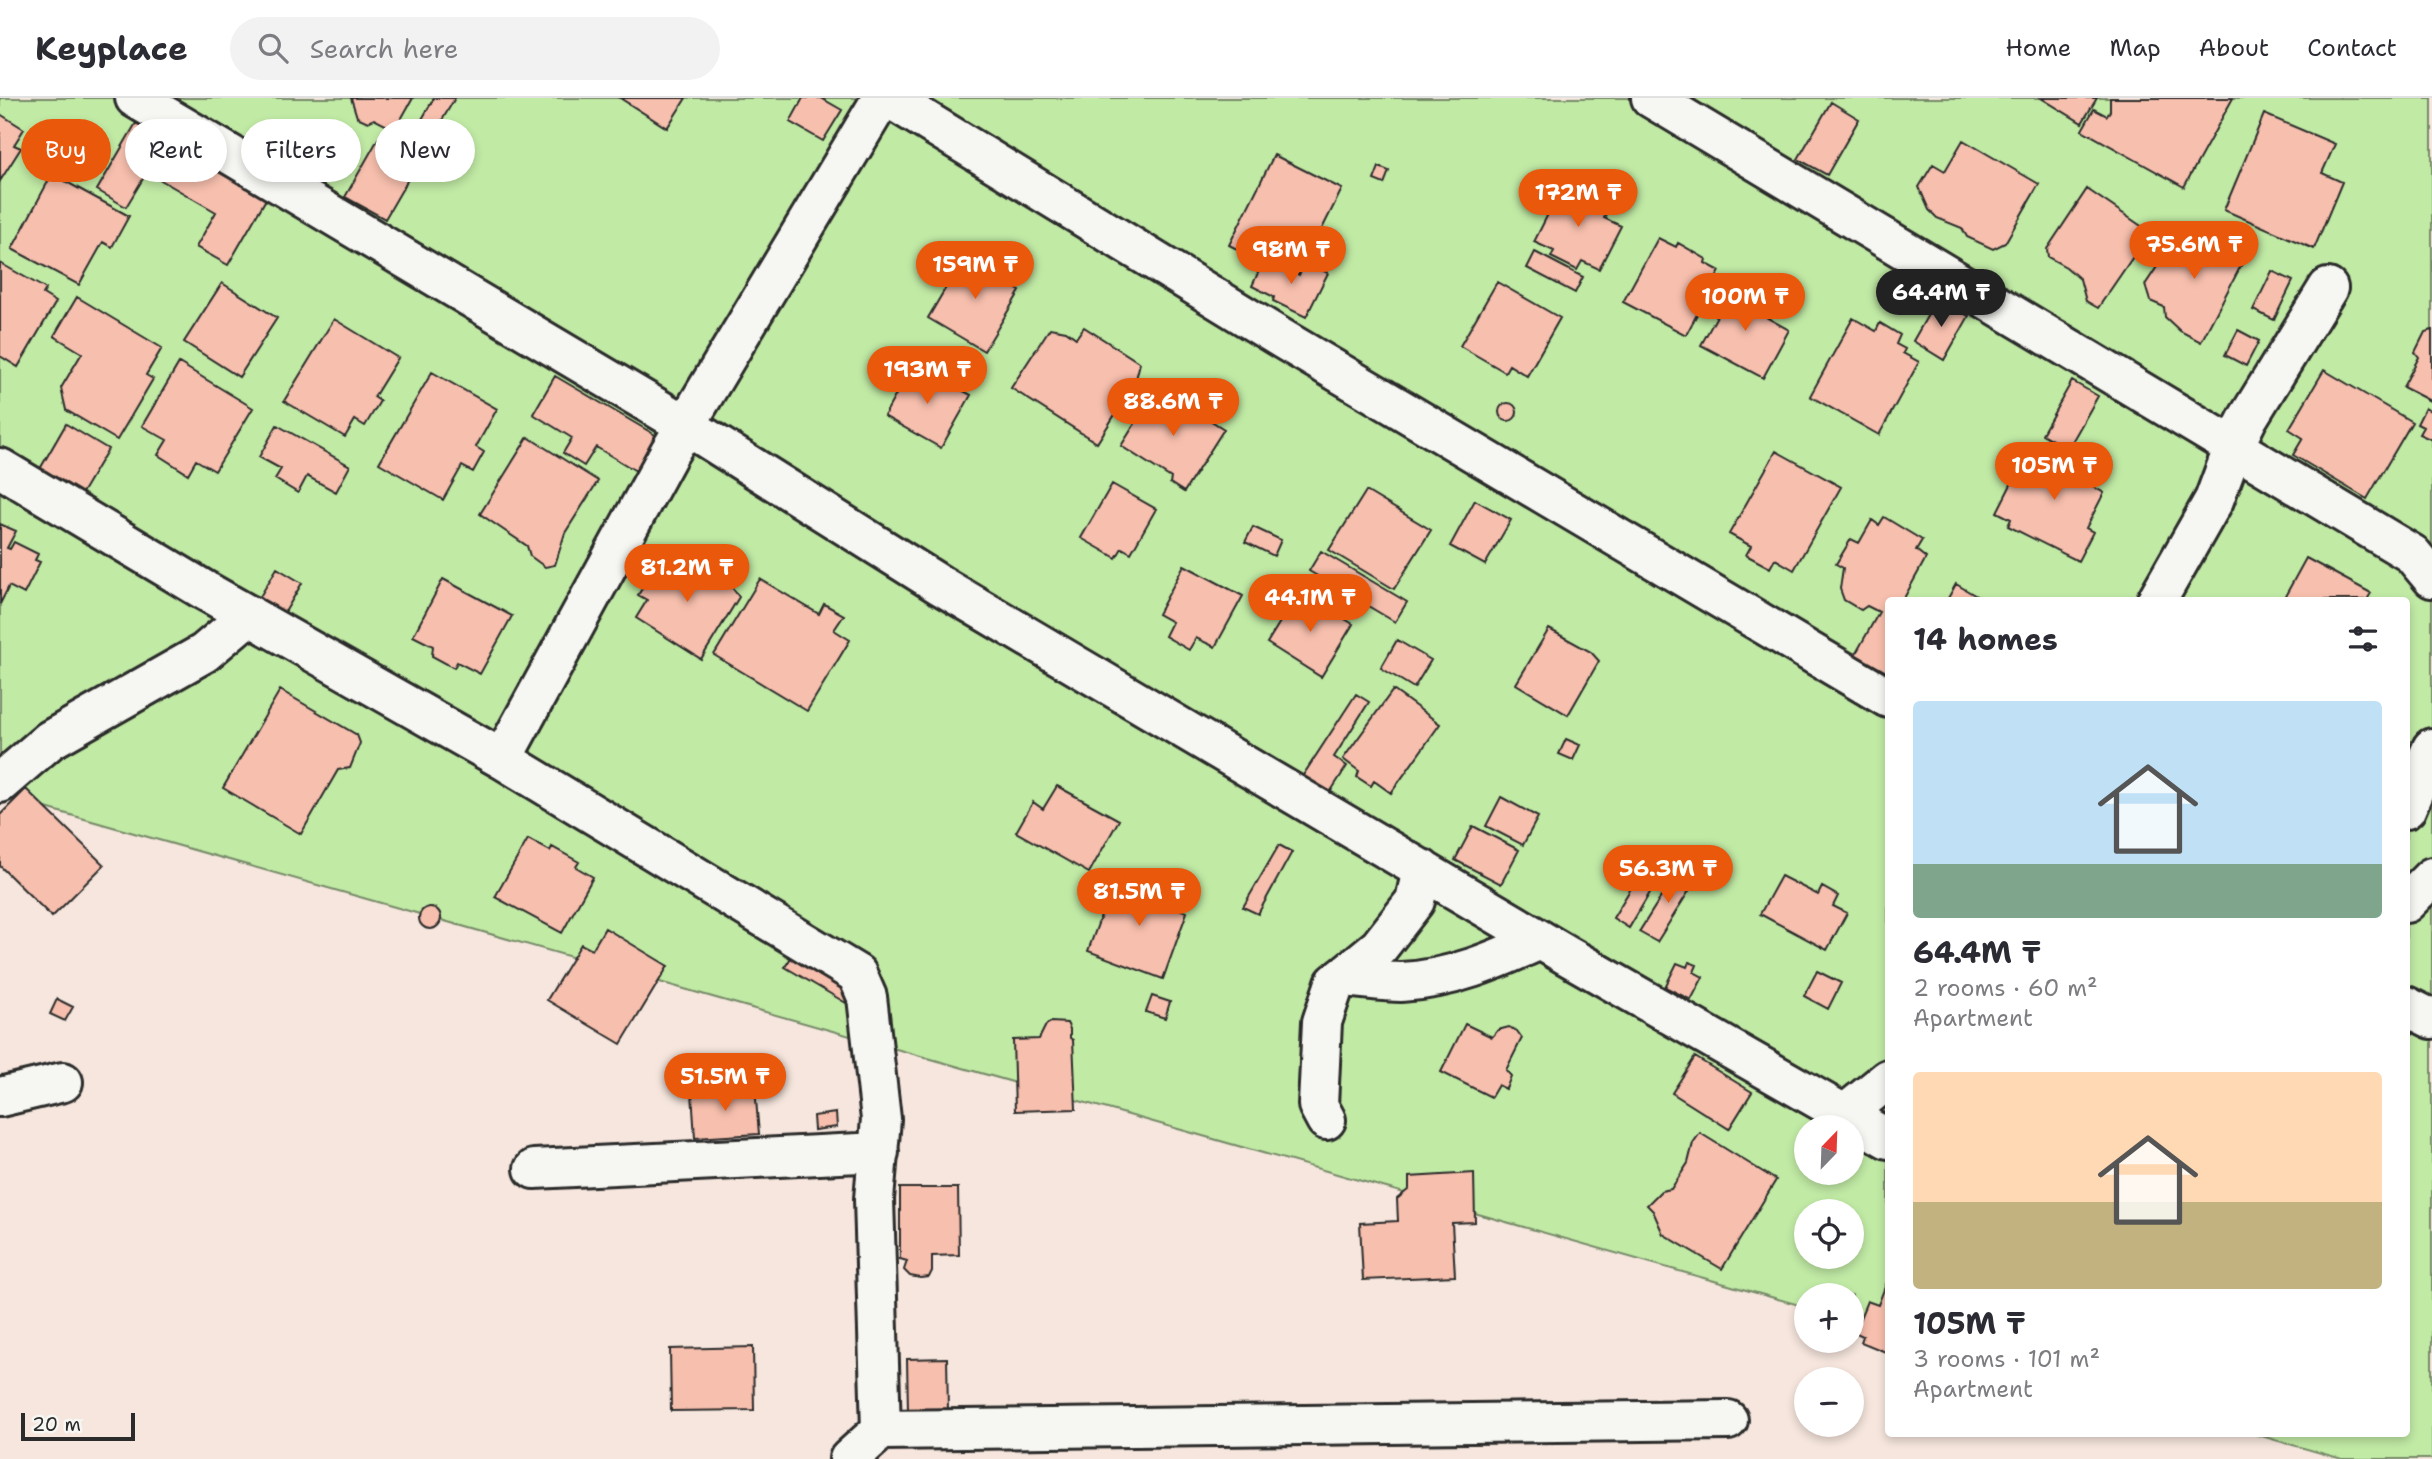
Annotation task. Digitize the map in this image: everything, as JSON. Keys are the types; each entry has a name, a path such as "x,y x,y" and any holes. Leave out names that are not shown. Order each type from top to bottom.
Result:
{"street":[{"path":"135,98 687,426 940,585 1540,940 1885,1137"},
{"path":"502,759 669,453 882,98"},
{"path":"889,98 1284,340 1885,696"},
{"path":"1651,98 2234,446 2422,566"},
{"path":"2159,597 2214,500 2234,446 2328,288"},
{"path":"0,468 249,615 502,759 857,974 867,997 881,1119 874,1199 881,1430"},
{"path":"0,783 50,740 204,653 249,615"},
{"path":"2410,800 2432,748"},
{"path":"1326,1120 1318,1105 1322,1023 1335,983 1379,947 1415,901 1422,869"},
{"path":"2410,898 2432,877"},
{"path":"1342,977 1401,982 1454,974 1494,961 1540,940"},
{"path":"2410,1008 2432,1019"},
{"path":"1845,1114 1885,1081"},
{"path":"0,1097 63,1082"},
{"path":"534,1169 879,1152"},
{"path":"849,1459 881,1430 1728,1420"}],"green space":[{"path":"0,98 2432,98 2432,1459 2342,1459 2265,1437 2410,1437 2410,597 1885,597 1885,1329 1864,1323 1864,1283 1794,1283 1794,1304 0,795"}],"building":[{"path":"351,98 413,98 401,119 374,119 368,122 357,117"},
{"path":"434,98 455,98 443,119 422,119"},
{"path":"620,98 686,98 667,128"},
{"path":"803,98 821,98 842,110 823,141 790,122"},
{"path":"2041,98 2097,98 2082,123"},
{"path":"2110,98 2233,98 2184,187 2082,130 2094,109 2107,116 2110,111"},
{"path":"1831,102 1859,119 1827,175 1798,159"},
{"path":"0,114 21,127 21,134 14,145 21,148 0,181"},
{"path":"2264,114 2335,144 2322,173 2342,182 2314,249 2224,210"},
{"path":"1963,140 2039,184 2005,243 1993,249 1967,237 1962,228 1937,218 1929,210 1919,187 1933,164 1945,171"},
{"path":"125,142 125,182 141,182 126,207 97,190 102,182 111,182 111,166"},
{"path":"375,144 375,182 406,182 385,219 345,197 354,182 361,182 361,169"},
{"path":"1274,155 1342,189 1299,275 1277,264 1275,268 1229,245"},
{"path":"1379,167 1389,171 1384,184 1374,180"},
{"path":"227,176 266,199 228,265 196,247 216,212 164,182 227,182"},
{"path":"48,182 67,182 129,216 112,247 103,242 79,285 12,249"},
{"path":"1562,186 1580,195 1583,189 1611,203 1604,218 1621,226 1599,269 1582,261 1577,270 1551,257 1554,251 1534,242"},
{"path":"2087,189 2150,232 2098,308 2086,301 2080,279 2048,257 2047,249"},
{"path":"2180,232 2233,243 2246,256 2201,342 2180,331 2165,317 2164,307 2150,301 2145,285"},
{"path":"1658,238 1676,247 1678,243 1706,259 1705,263 1720,271 1686,335 1623,302"},
{"path":"973,251 999,264 1004,269 998,278 1020,291 984,351 928,318 965,255"},
{"path":"1535,252 1583,277 1575,293 1527,268"},
{"path":"1263,262 1275,268 1277,264 1299,275 1305,262 1328,273 1306,317 1273,301 1274,297 1252,286"},
{"path":"0,263 46,289 43,294 56,302 18,367 0,356"},
{"path":"2272,271 2293,281 2274,320 2253,310"},
{"path":"1497,282 1560,318 1527,376 1509,365 1505,372 1460,346"},
{"path":"222,283 277,318 239,377 184,342"},
{"path":"1735,283 1764,299 1757,312 1789,330 1763,378 1701,345"},
{"path":"77,297 162,348 146,375 153,379 117,440 66,410 61,388 82,353 54,336"},
{"path":"1937,299 1969,316 1944,360 1913,341"},
{"path":"1853,318 1876,331 1880,323 1900,335 1896,344 1905,349 1903,353 1919,362 1879,435 1810,396"},
{"path":"334,319 398,358 374,397 380,401 365,426 355,420 345,437 284,401"},
{"path":"1084,327 1140,363 1135,383 1097,443 1011,388 1050,328 1066,331 1076,338"},
{"path":"2238,330 2259,341 2246,366 2225,355"},
{"path":"2432,330 2432,402 2403,387 2419,357 2415,352 2425,332"},
{"path":"179,363 253,408 215,471 196,460 188,474 158,455 167,440 142,426"},
{"path":"913,364 971,395 941,448 884,416"},
{"path":"2324,370 2412,422 2367,499 2293,455 2303,438 2289,429"},
{"path":"432,372 497,409 476,447 484,452 473,472 462,466 443,500 379,463"},
{"path":"555,376 657,436 636,471 596,447 584,466 563,453 572,438 533,414"},
{"path":"2072,381 2098,396 2068,449 2042,434"},
{"path":"1158,387 1224,429 1184,492 1170,483 1171,478 1121,446"},
{"path":"1508,403 1514,406 1517,412 1514,418 1508,421 1502,418 1499,412 1502,406"},
{"path":"2425,408 2432,412 2432,440 2419,434 2423,427 2417,424"},
{"path":"66,424 108,449 82,493 40,469"},
{"path":"277,425 350,466 336,492 307,476 298,493 275,479 281,469 259,457"},
{"path":"528,437 598,481 565,533 555,565 545,567 530,556 527,546 480,514"},
{"path":"1776,451 1841,487 1794,570 1775,559 1770,568 1746,555 1751,546 1729,534"},
{"path":"2045,452 2057,454 2073,462 2077,455 2097,465 2090,480 2096,484 2094,487 2104,493 2086,528 2093,532 2078,561 2008,526 2011,519 1997,512 2027,453 2041,461"},
{"path":"1112,484 1156,509 1131,553 1122,548 1116,558 1081,538"},
{"path":"1366,491 1431,530 1394,589 1329,550"},
{"path":"1475,500 1511,520 1485,565 1450,546"},
{"path":"1884,517 1922,540 1916,550 1926,558 1905,597 1885,597 1885,671 1855,655 1879,612 1867,606 1861,610 1844,600 1840,589 1843,568 1836,564 1851,539 1859,543 1872,520 1879,525"},
{"path":"0,524 16,531 7,548 10,549 14,542 38,554 35,560 40,562 24,594 9,586 0,604"},
{"path":"1253,527 1281,540 1274,556 1245,542"},
{"path":"678,551 728,582 739,597 701,659 636,618 647,600 638,595 656,567 665,572"},
{"path":"1321,551 1407,602 1395,622 1309,571"},
{"path":"2306,558 2371,593 2369,597 2285,597"},
{"path":"1184,565 1243,596 1215,647 1196,638 1189,650 1165,636 1172,622 1158,614"},
{"path":"277,568 302,583 281,619 255,605"},
{"path":"443,579 512,616 480,674 457,662 454,668 432,656 433,646 413,636"},
{"path":"760,579 819,614 824,604 844,615 834,630 850,640 807,711 714,655"},
{"path":"1956,584 1978,597 1949,597"},
{"path":"1299,591 1353,624 1321,677 1267,643"},
{"path":"1549,629 1591,652 1599,661 1568,715 1516,684"},
{"path":"1397,640 1431,660 1414,688 1381,668"},
{"path":"280,690 357,735 360,743 350,768 338,770 301,834 223,788"},
{"path":"1393,690 1440,724 1391,793 1374,781 1371,786 1357,777 1359,771 1343,759"},
{"path":"1356,694 1369,702 1334,757 1347,766 1329,794 1302,777"},
{"path":"1566,739 1580,745 1573,760 1559,754"},
{"path":"1057,786 1119,820 1089,873 1016,832 1033,802 1043,809"},
{"path":"26,789 104,865 52,917 0,866 0,815"},
{"path":"1501,797 1538,817 1523,845 1486,826"},
{"path":"1473,826 1519,850 1501,884 1455,860"},
{"path":"528,839 550,851 552,847 579,862 576,867 593,877 562,933 495,897"},
{"path":"1279,845 1292,852 1258,914 1243,907"},
{"path":"1648,860 1664,869 1629,928 1613,918"},
{"path":"1680,867 1697,878 1657,942 1639,932"},
{"path":"1781,876 1818,895 1822,887 1838,896 1833,906 1847,913 1827,950 1760,914"},
{"path":"1113,883 1134,891 1139,884 1158,883 1169,891 1164,904 1187,912 1163,979 1088,951"},
{"path":"430,907 438,910 441,918 438,926 430,929 422,926 419,918 422,910"},
{"path":"605,928 668,966 621,1044 547,1000 581,944 592,950"},
{"path":"794,953 855,989 846,1003 785,967"},
{"path":"1689,962 1697,965 1694,972 1703,977 1691,1000 1665,987 1677,963 1687,967"},
{"path":"1817,971 1841,983 1828,1009 1804,996"},
{"path":"1152,996 1170,1002 1165,1018 1146,1012"},
{"path":"57,999 73,1007 65,1021 50,1014"},
{"path":"1051,1022 1067,1023 1070,1029 1070,1038 1073,1040 1076,1109 1015,1111 1013,1040 1039,1039 1046,1025"},
{"path":"1465,1024 1492,1037 1498,1030 1509,1027 1517,1031 1522,1038 1506,1070 1511,1076 1506,1089 1498,1085 1491,1097 1441,1072"},
{"path":"1695,1057 1752,1092 1729,1129 1672,1093"},
{"path":"755,1088 759,1134 695,1138 692,1093"},
{"path":"836,1113 837,1127 814,1130 813,1116"},
{"path":"1700,1133 1776,1180 1722,1269 1663,1234 1653,1211 1647,1205 1661,1191 1671,1189 1688,1163 1693,1143"},
{"path":"1474,1173 1475,1222 1452,1223 1455,1276 1363,1280 1360,1223 1398,1221 1397,1199 1409,1189 1409,1177"},
{"path":"900,1188 958,1188 959,1255 932,1256 932,1271 929,1277 910,1276 904,1270 907,1261 900,1259"},
{"path":"1885,1287 1885,1352 1864,1343 1864,1308 1867,1301 1878,1305"},
{"path":"753,1347 754,1410 671,1411 670,1349"},
{"path":"947,1358 948,1411 908,1412 907,1359"}]}
